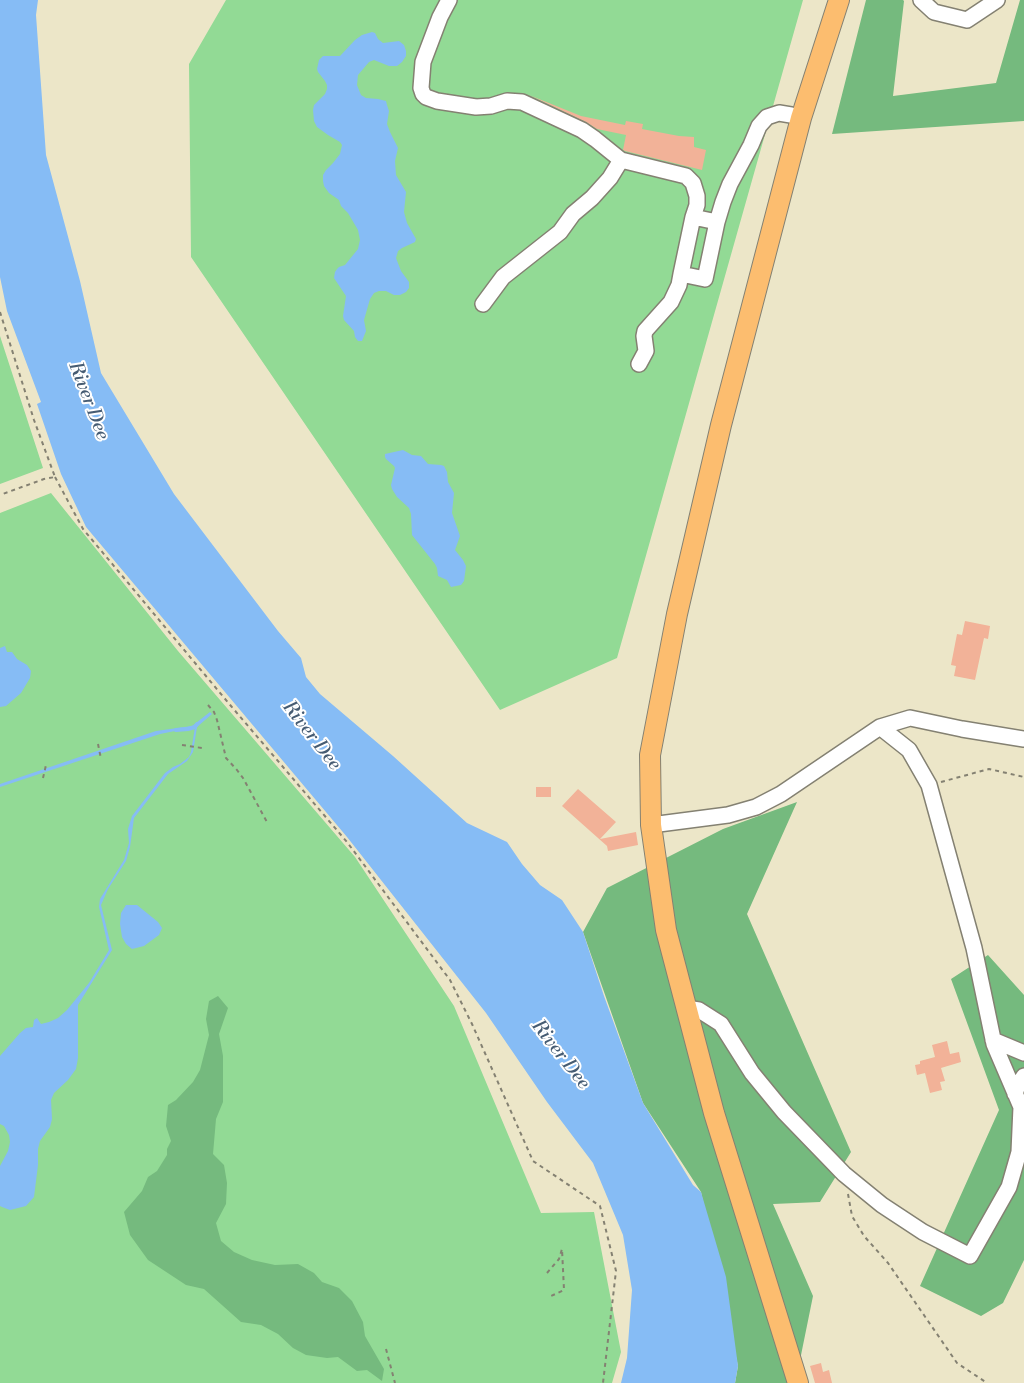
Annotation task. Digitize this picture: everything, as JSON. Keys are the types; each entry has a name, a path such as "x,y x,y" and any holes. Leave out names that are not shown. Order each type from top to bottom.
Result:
{"main road":[{"path":"798,1383 714,1112 666,930 651,825 650,756 677,614 721,425 801,118 839,0"}],"street":[{"path":"449,0 422,62 421,88 426,97 437,101 476,107 491,106 508,101 522,102 582,130 621,160 686,176 693,183 697,196 697,205 678,285 671,302 645,331 646,351 639,364"},
{"path":"921,0 934,12 967,20 997,0"},
{"path":"681,274 706,279 717,222 730,184 759,126 767,117 779,113 801,118"},
{"path":"483,304 503,277 560,232 573,214 592,198 610,178 621,160"},
{"path":"693,217 717,222"},
{"path":"651,825 728,815 756,806 780,794 880,727 910,718 962,729 1024,738"},
{"path":"686,1008 699,1010 721,1024 752,1073 778,1104 844,1174 882,1205 906,1221 970,1256 1009,1187 1019,1152 1021,1107 993,1040 974,948 929,784 909,750 880,727"},
{"path":"993,1040 1024,1053"},
{"path":"1015,1094 1024,1076"}],"path":[{"path":"0,312 34,420 55,477 83,529 347,842 450,980 472,1024 532,1161 600,1206 616,1271 603,1383"},
{"path":"0,495 44,479 55,477"},
{"path":"208,705 214,712 217,720 226,758 243,778 267,822"},
{"path":"98,744 101,759"},
{"path":"182,745 202,748"},
{"path":"43,778 46,765"},
{"path":"929,784 989,769 1024,777"},
{"path":"844,1174 852,1216 864,1236 888,1263 958,1363 987,1383"},
{"path":"547,1273 559,1259 562,1249 564,1290 549,1297"},
{"path":"386,1349 395,1383"}],"green space":[{"path":"226,0 803,0 617,658 500,710 191,257 189,64"},
{"path":"866,0 904,1 893,96 996,83 1020,0 1024,0 1024,121 832,134"},
{"path":"0,336 43,468 0,484"},
{"path":"51,493 178,651 355,857 454,1006 541,1213 594,1212 621,1352 612,1383 0,1383 0,513"},
{"path":"797,802 747,914 851,1152 820,1202 773,1204 813,1296 800,1360 808,1383 735,1383 738,1366 701,1192 643,1103 583,932 607,888 723,829"},
{"path":"988,955 1024,995 1024,1260 1003,1303 981,1316 920,1286 999,1110 951,979"},
{"path":"218,996 228,1008 219,1034 223,1056 223,1102 216,1119 213,1154 224,1165 227,1183 226,1204 216,1223 221,1241 234,1252 252,1260 275,1265 298,1264 314,1273 322,1282 339,1288 352,1301 363,1322 365,1336 384,1369 382,1381 367,1370 357,1371 338,1357 327,1358 306,1355 293,1348 278,1334 261,1325 241,1322 204,1289 186,1285 148,1260 130,1235 124,1212 142,1191 148,1177 157,1171 167,1155 167,1149 171,1141 166,1126 168,1105 176,1100 193,1082 200,1070 209,1035 206,1019 209,1001"}],"water":[{"name":"River Dee","path":"0,0 38,0 36,15 46,155 80,281 101,373 174,494 278,631 301,658 306,677 320,694 393,756 467,823 507,842 540,885 562,900 583,932 643,1103 693,1185 701,1192 726,1277 738,1366 735,1383 621,1383 627,1358 632,1290 623,1235 593,1163 547,1102 486,1013 347,837 86,527 61,474 37,404 41,402 7,311 0,277"},
{"path":"372,32 383,43 399,41 404,45 406,51 406,56 397,66 389,66 374,60 369,62 358,75 357,85 361,95 366,98 386,101 389,111 387,124 398,148 395,161 396,175 406,192 404,212 407,223 416,239 415,242 398,251 396,258 401,271 409,282 409,288 400,295 394,295 386,291 374,293 370,299 364,320 366,331 362,341 358,341 354,331 344,320 346,296 334,278 337,269 345,265 358,249 360,240 358,230 348,213 341,206 339,200 329,193 324,186 323,181 323,175 340,154 342,145 317,127 314,121 313,110 314,105 325,94 327,89 325,81 317,69 319,60 323,56 340,56 355,40 362,35"},
{"path":"403,450 412,455 421,456 428,464 444,466 447,472 448,482 454,493 452,513 460,536 455,550 466,566 464,581 461,585 451,587 447,580 438,576 435,564 412,535 409,508 397,497 392,489 391,485 395,468 386,459 385,454"},
{"path":"5,646 7,652 12,652 31,671 30,678 21,693 6,706 0,707 0,648"},
{"path":"210,712 212,714 197,727 193,752 187,761 168,774 134,818 126,861 108,889 101,905 112,950 78,1005 78,1058 76,1069 68,1080 54,1093 51,1100 52,1119 50,1127 40,1141 38,1149 34,1197 26,1206 10,1210 2,1207 0,1206 0,1166 8,1151 10,1142 9,1135 4,1126 0,1124 0,1056 20,1033 26,1028 33,1027 34,1020 37,1018 41,1024 49,1022 58,1018 67,1010 89,983 109,950 99,907 100,899 124,860 129,843 128,829 132,816 165,773 189,757 195,727 160,734 0,787 0,784 156,731 192,726"},
{"path":"126,905 137,905 158,922 162,928 159,935 144,946 132,949 122,937 121,913"}],"building":[{"path":"529,95 581,116 625,125 626,121 643,124 642,129 694,137 694,147 706,150 702,170 625,151 623,150 626,135 597,129"},
{"path":"965,621 990,626 988,639 984,638 975,680 954,676 956,666 951,665 957,634 962,635"},
{"path":"536,787 551,787 551,797 536,797"},
{"path":"578,789 616,822 600,839 636,832 638,845 608,851 607,846 562,806"},
{"path":"947,1041 950,1054 959,1052 961,1062 941,1068 945,1081 940,1082 942,1090 930,1093 925,1073 917,1075 915,1065 920,1064 920,1061 935,1057 932,1045"},
{"path":"821,1363 823,1372 829,1370 832,1383 815,1383 810,1366"}],"waterway":[{"path":"176,730 188,729 195,727 197,724"}]}
